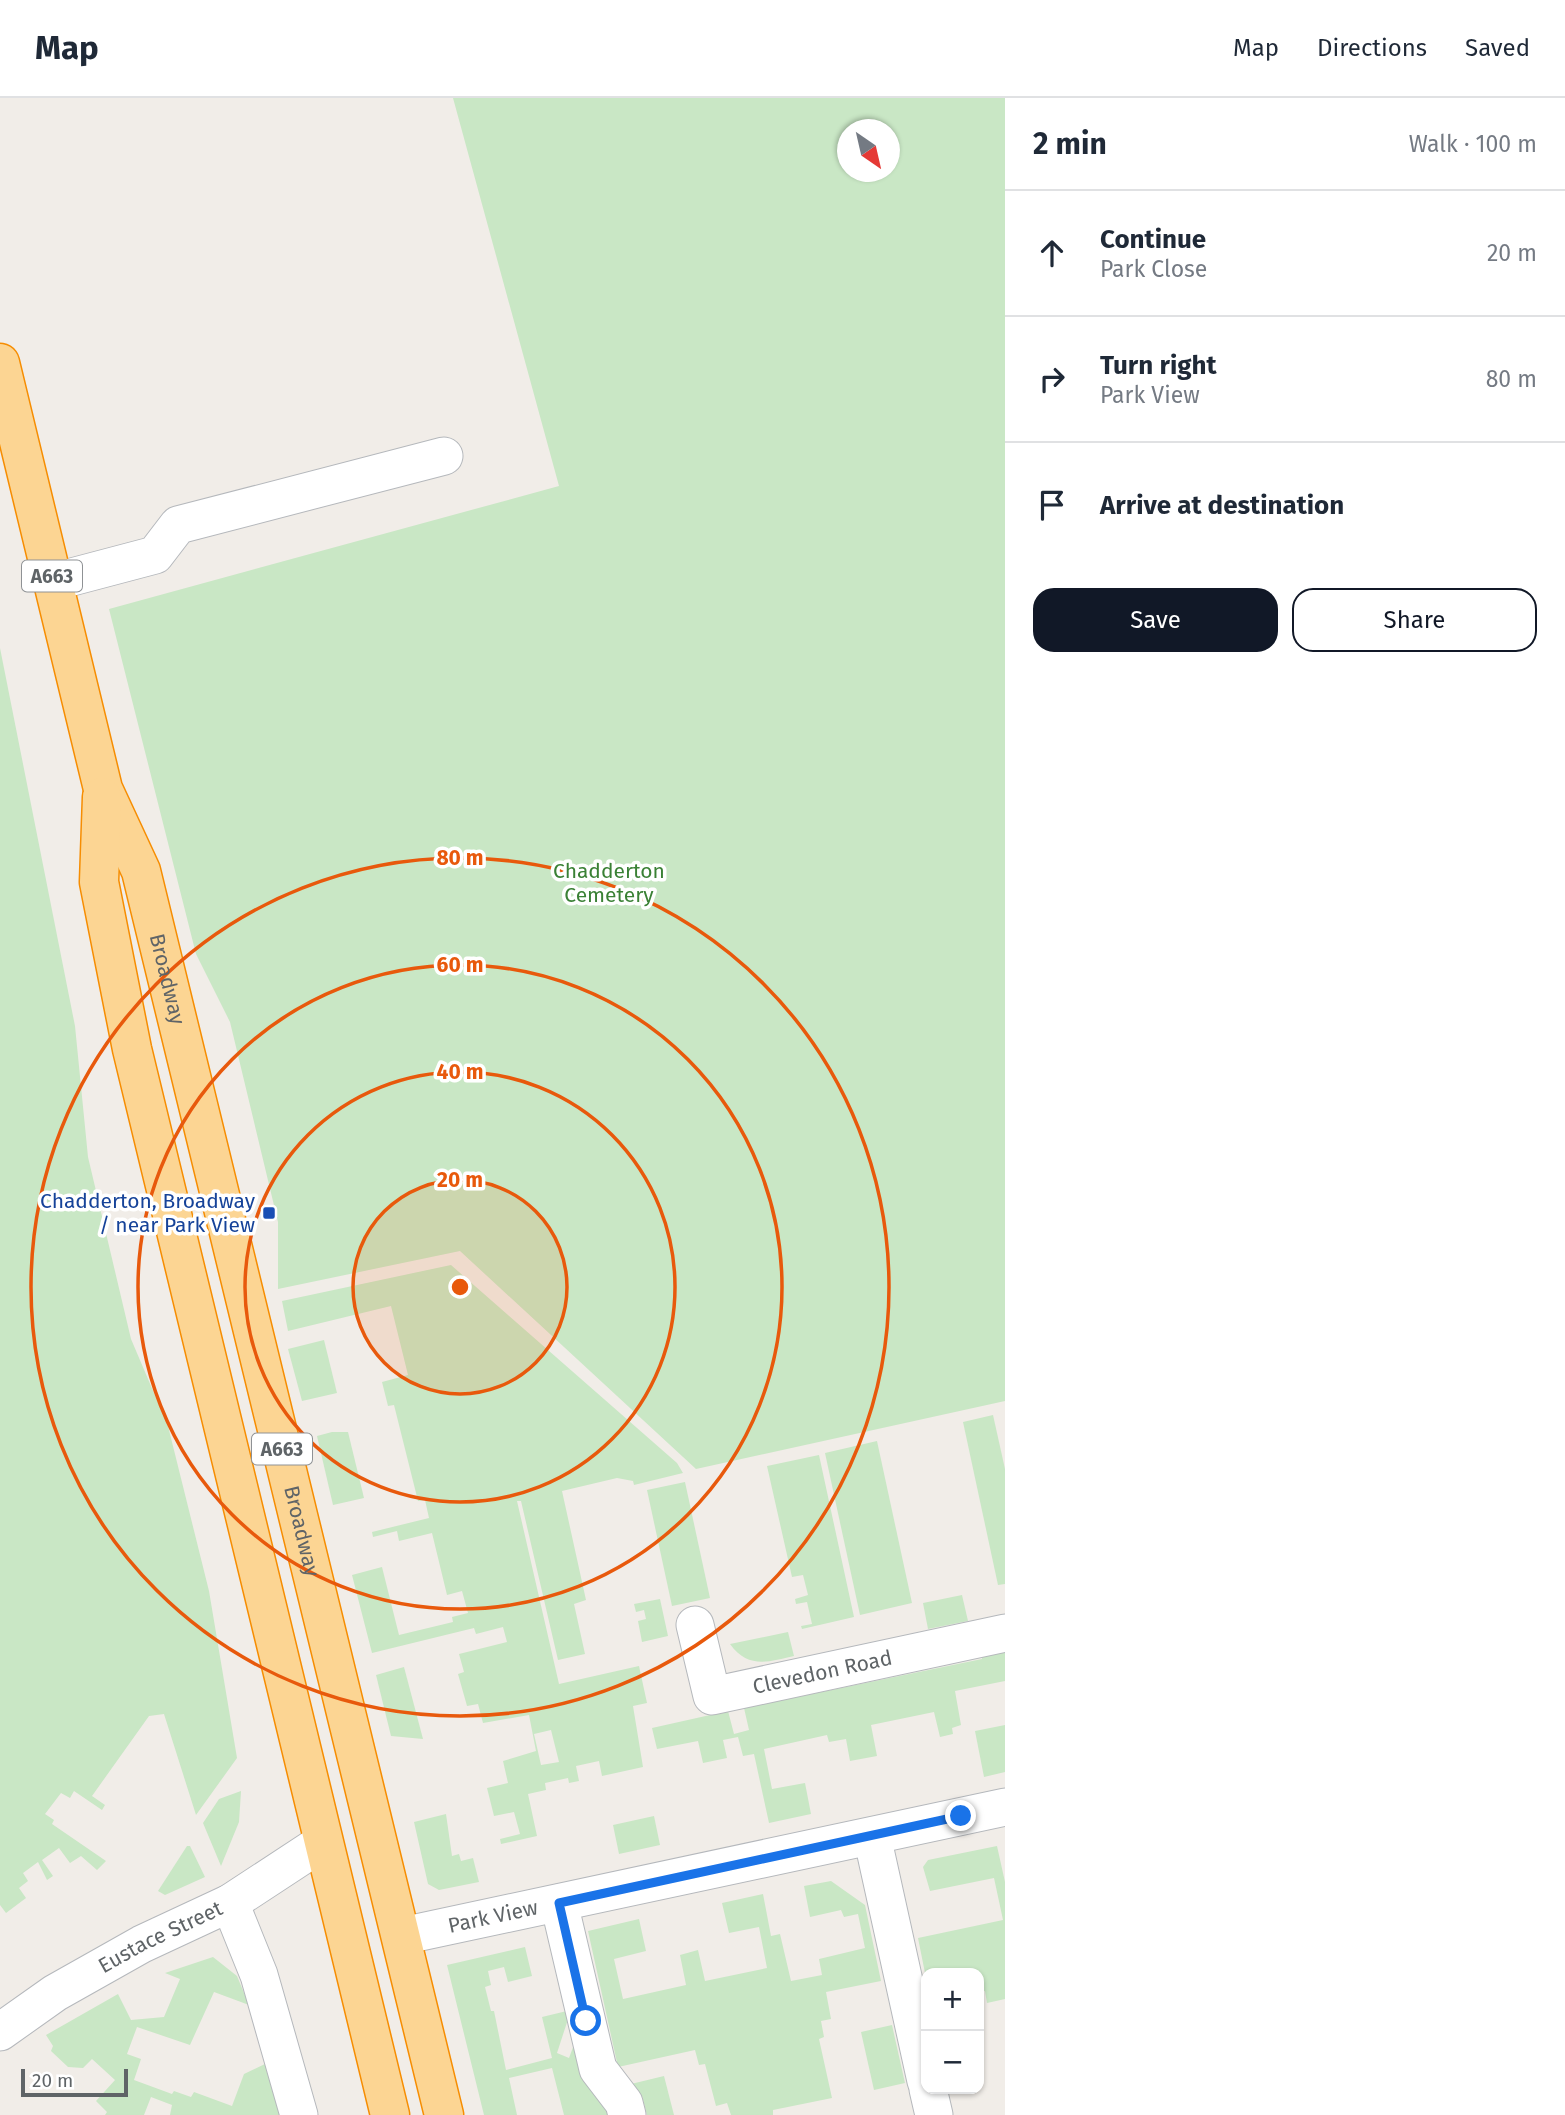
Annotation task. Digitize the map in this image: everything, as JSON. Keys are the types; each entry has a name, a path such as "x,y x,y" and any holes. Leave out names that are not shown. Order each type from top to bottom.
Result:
{"highway":[{"name":"Broadway","path":"0,363 103,789 141,871 444,2115"},
{"name":"Broadway","path":"103,789 99,883 132,1049 390,2115"}],"street":[{"path":"53,582 155,555 178,525 444,456"},
{"name":"Clevedon Road","path":"695,1625 712,1696 1005,1633"},
{"name":"Park View","path":"402,1936 1005,1807"},
{"path":"872,1836 921,2058"},
{"name":"Eustace Street","path":"0,2032 55,1993 142,1944 230,1903 323,1842"},
{"path":"230,1903 259,1975 299,2115"},
{"path":"559,1903 598,2069 624,2103 627,2115"},
{"path":"929,2094 934,2115"}],"green space":[{"name":"Chadderton Cemetery","path":"453,98 1005,98 1005,1401 696,1469 460,1251 278,1289 278,1222 230,1022 196,954 109,609 559,486"},
{"path":"0,648 75,1026 88,1157 131,1339 168,1426 209,1591 237,1758 196,1815 164,1714 149,1716 92,1796 105,1805 102,1810 74,1791 70,1798 61,1793 45,1814 54,1820 52,1824 106,1861 97,1870 81,1856 70,1863 59,1848 42,1860 53,1876 47,1880 38,1862 23,1873 28,1881 19,1888 26,1898 6,1913 0,1905"},
{"path":"451,1265 677,1463 683,1473 634,1485 633,1481 617,1478 562,1491 586,1600 574,1604 585,1654 558,1660 521,1501 517,1501 559,1684 639,1666 647,1703 633,1706 643,1767 602,1776 599,1761 576,1766 579,1781 569,1783 568,1778 545,1783 546,1790 528,1794 537,1836 501,1844 500,1839 520,1834 514,1812 494,1816 487,1788 508,1783 503,1761 536,1751 529,1715 483,1723 478,1704 467,1706 458,1674 464,1672 459,1654 507,1642 503,1627 476,1634 474,1628 372,1653 352,1575 382,1567 399,1635 453,1622 452,1617 468,1613 462,1591 447,1595 432,1533 399,1541 397,1531 373,1537 372,1532 429,1518 425,1500 418,1501 394,1405 388,1406 382,1382 408,1375 391,1306 288,1331 282,1301","holes":["551,1730 559,1762 541,1765 534,1734"]},
{"path":"324,1340 337,1393 302,1401 288,1349"},
{"path":"993,1415 1005,1469 1005,1584 998,1585 963,1422"},
{"path":"348,1432 364,1498 333,1505 317,1436"},
{"path":"877,1441 912,1603 860,1615 825,1453"},
{"path":"819,1455 854,1617 802,1629 801,1626 812,1624 807,1602 796,1604 795,1599 808,1595 803,1575 792,1577 767,1466"},
{"path":"685,1482 710,1598 672,1606 647,1490"},
{"path":"962,1595 968,1621 928,1629 923,1603"},
{"path":"660,1599 668,1636 642,1642 638,1621 646,1619 644,1610 636,1612 634,1604"},
{"path":"788,1632 794,1656 776,1660 751,1660 737,1652 730,1644"},
{"path":"1005,1652 1005,1681 955,1691 961,1725 952,1728 953,1734 940,1737 934,1712 871,1725 877,1756 850,1761 846,1739 829,1742 827,1735 764,1749 772,1789 805,1783 811,1814 769,1823 754,1754 743,1756 738,1737 723,1740 727,1758 703,1763 698,1741 657,1749 652,1728 728,1711 734,1734 749,1730 744,1708"},
{"path":"404,1667 423,1739 391,1736 376,1675"},
{"path":"1005,1725 1005,1772 984,1777 975,1731"},
{"path":"241,1791 239,1822 221,1866 203,1823 219,1799"},
{"path":"446,1814 452,1856 459,1854 461,1861 473,1858 479,1882 439,1890 428,1884 414,1822"},
{"path":"654,1816 660,1845 619,1854 613,1825"},
{"path":"187,1846 190,1846 205,1877 165,1895 158,1891"},
{"path":"997,1846 1005,1882 1005,1999 987,2003 984,1968 924,1968 918,1938 1003,1920 994,1878 930,1891 923,1867 928,1860"},
{"path":"831,1881 865,1905 881,1981 826,1992 831,2019 821,2021 824,2037 819,2039 832,2098 773,2110 773,2115 731,2115 727,2103 716,2106 705,2064 699,2065 695,2050 618,2067 588,1931 639,1919 646,1951 614,1959 623,1999 686,1985 680,1955 698,1950 705,1981 767,1968 759,1927 729,1933 722,1903 763,1894 771,1936 780,1934 791,1981 822,1975 819,1959 865,1948 858,1914 844,1917 841,1910 810,1917 804,1886"},
{"path":"525,1947 532,1976 508,1982 504,1967 488,1971 491,1985 485,1987 491,2011 494,2011 506,2070 552,2058 542,2017 571,2010 557,2053 569,2058 578,2034 611,2115 564,2115 552,2068 509,2078 517,2115 484,2115 447,1965"},
{"path":"213,1957 237,1976 249,2005 214,1992 190,2045 137,2027 127,2054 141,2059 134,2080 172,2094 174,2091 191,2097 194,2092 232,2106 244,2074 267,2063 280,2115 170,2115 172,2105 151,2097 144,2115 105,2115 107,2112 96,2101 115,2080 92,2059 83,2068 68,2067 51,2051 53,2046 46,2035 118,1994 131,2020 164,2017 180,1979 165,1973"},
{"path":"892,2025 905,2083 874,2090 861,2032"},
{"path":"664,2076 674,2115 647,2115 642,2096 631,2084"}],"place":[{"name":"Chadderton, Broadway / near Park View","path":"269,1213"}],"route":[{"path":"586,2021 559,1903 961,1816"}]}
